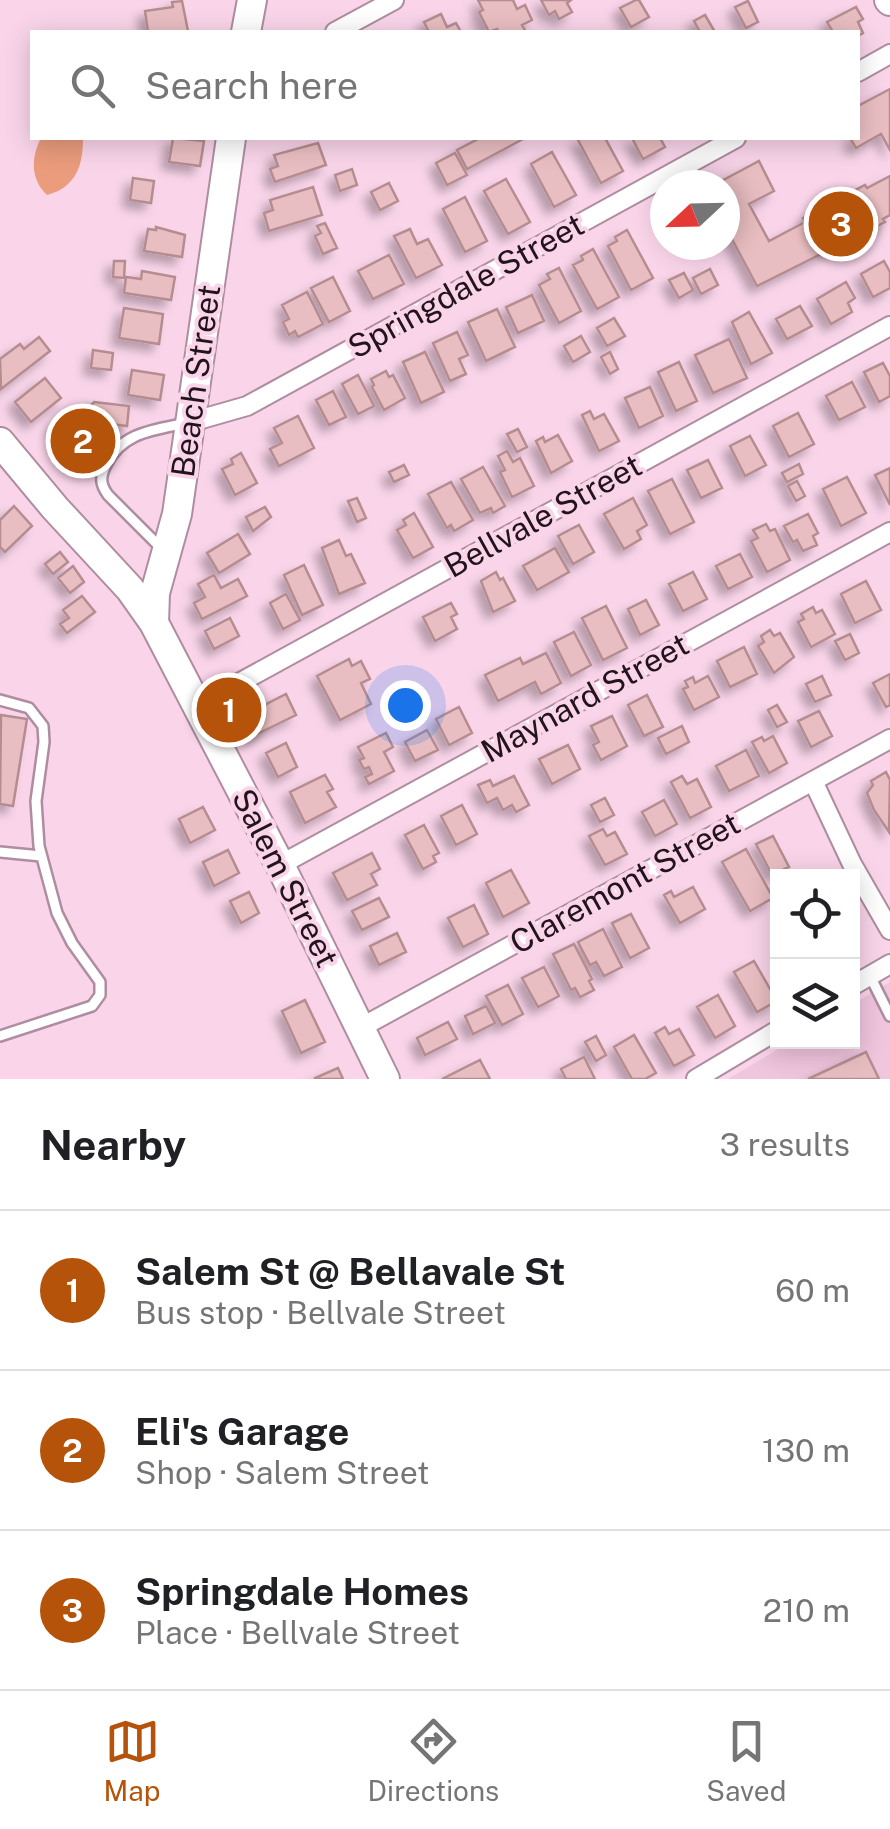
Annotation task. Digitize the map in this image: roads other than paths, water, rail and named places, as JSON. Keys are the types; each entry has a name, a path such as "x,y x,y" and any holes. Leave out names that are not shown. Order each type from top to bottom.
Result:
{"main road":[{"path":"246,30 252,0"},
{"name":"Beach Street","path":"154,623 155,594 177,514 231,140"},
{"name":"Salem Street","path":"0,442 130,589 154,623 280,865 385,1079"}],"street":[{"path":"339,30 394,0"},
{"path":"860,71 890,54"},
{"name":"Springdale Street","path":"190,422 249,405 732,140"},
{"name":"Bellvale Street","path":"197,706 890,326"},
{"name":"Maynard Street","path":"280,865 890,532"},
{"name":"Claremont Street","path":"360,1028 890,739"},
{"path":"813,781 852,864 890,930"},
{"path":"860,982 890,964"},
{"path":"696,1079 770,1035"}],"lane":[{"path":"166,553 108,494 101,477 114,449 124,440 190,422"},
{"path":"0,700 29,708 44,731 36,801 41,856 57,913 100,982 100,995 88,1008 0,1036"},
{"path":"0,852 41,856"},
{"path":"870,976 890,1016"}],"place":[{"name":"Springdale Homes","path":"841,224"},
{"name":"Eli's Garage","path":"83,441"},
{"name":"Salem St @ Bellavale St","path":"229,710"}]}
